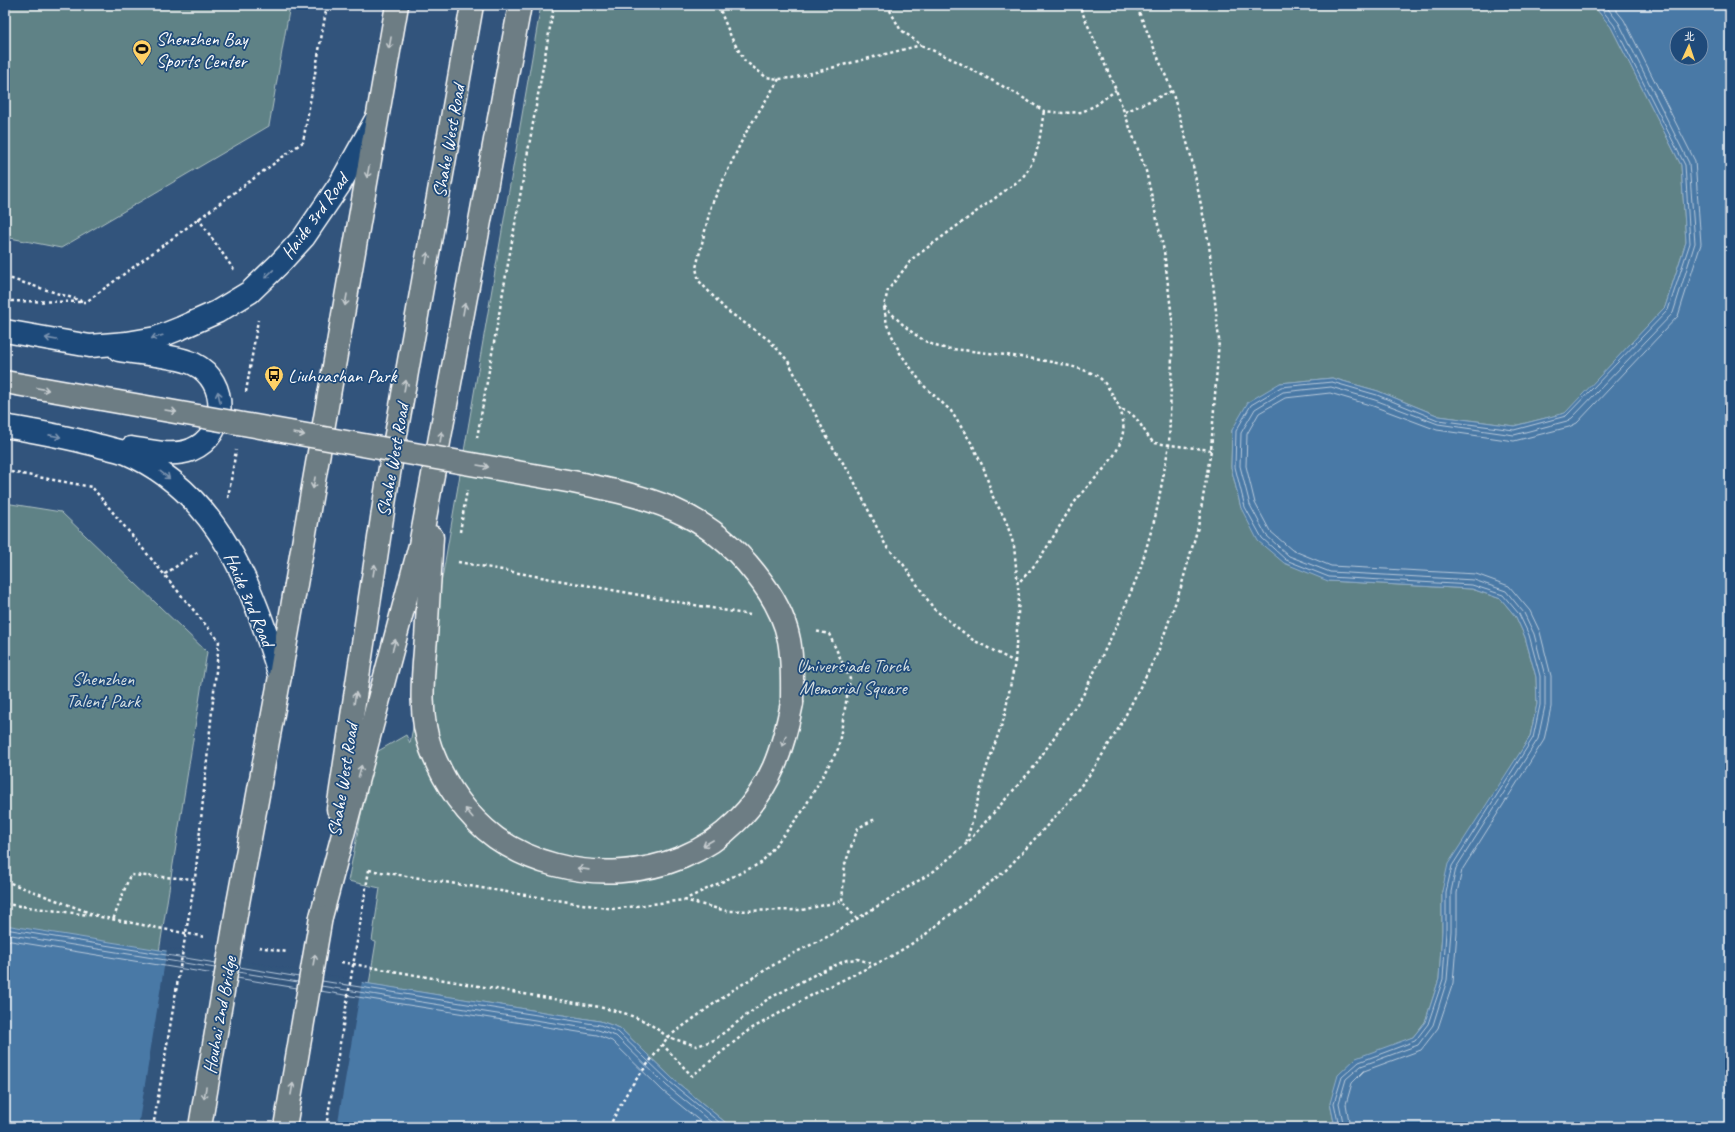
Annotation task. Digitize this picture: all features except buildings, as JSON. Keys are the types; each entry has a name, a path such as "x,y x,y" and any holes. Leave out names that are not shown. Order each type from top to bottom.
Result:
{"main road":[{"path":"280,676 397,5"},
{"name":"Shahe West Road","path":"321,917 387,485 472,5"},
{"path":"285,1127 321,917 420,545 520,5"},
{"name":"Haide 3rd Road","path":"5,331 90,346 127,343 156,338 217,312 250,292 304,237 321,213 362,146 378,116"},
{"path":"78,440 164,453 178,453 192,450 201,444 215,428 220,405 218,391 213,381 205,372 195,365 182,360 90,346"},
{"path":"5,382 573,482 650,500 679,511 703,524 727,542 750,566 768,589 780,612 789,639 792,668 792,703 786,735 775,768 758,796 736,822 713,840 687,855 654,866 625,871 583,870 552,863 521,852 496,837 473,817 456,797 442,773 431,747 425,723 423,695 435,467"},
{"name":"Haide 3rd Road","path":"5,426 78,440 124,452 155,467 180,487 222,535 248,583 280,676"},
{"name":"Houhai 2nd Bridge","path":"200,1127 238,903 280,676"}],"path":[{"path":"5,301 86,302 303,142 327,5"},
{"path":"476,444 554,5"},
{"path":"719,5 732,39 745,62 766,77 779,79 792,78 921,45"},
{"path":"887,5 900,29 921,45 954,60 1017,94 1044,111 1063,113 1082,112 1096,105 1116,90"},
{"path":"609,1127 629,1089 668,1037 733,990 788,956 831,935 934,871 966,844 1033,768 1083,695 1118,623 1140,570 1156,514 1168,445 1173,327 1164,251 1146,171 1125,112 1079,5"},
{"path":"662,1044 692,1076 749,1030 890,957 921,938 1006,870 1065,806 1093,770 1120,726 1158,652 1181,587 1198,527 1211,450 1219,340 1209,244 1191,156 1172,91 1136,5"},
{"path":"779,79 745,134 711,206 696,268 699,281 726,310 769,340 788,361 830,443 852,475 886,546 902,564 934,609 973,640 1014,662"},
{"path":"1125,112 1172,91"},
{"path":"966,844 986,769 1004,718 1014,662 1019,597 1014,546 1006,522 993,497 984,470 972,444 951,411 923,385 900,353 887,325 884,306 888,290 912,259 1021,179 1030,169 1036,158 1044,111"},
{"path":"198,218 250,292"},
{"path":"5,277 86,302"},
{"path":"884,306 914,335 937,346 1053,363 1078,368 1089,372 1101,378 1109,388 1122,410 1123,436 1117,448 1102,471 1093,479 1076,501 1048,548 1032,570 1018,583"},
{"path":"1122,410 1133,414 1147,437 1154,443 1211,450"},
{"path":"5,471 92,487 219,641 195,879 153,1127"},
{"path":"459,538 468,483"},
{"path":"165,574 222,535"},
{"path":"454,561 756,616"},
{"path":"326,1127 369,870 613,909 684,900 761,863 802,812 838,749 850,679 829,634 814,631"},
{"path":"856,919 842,901 845,864 858,828 875,819"},
{"path":"5,904 113,920 130,875 195,879"},
{"path":"5,880 100,917"},
{"path":"684,900 727,912 802,910 842,901"},
{"path":"340,962 599,1007 624,1013 647,1022 668,1037 697,1046 714,1040 768,998 816,974 847,960 858,959 874,964"}],"green space":[{"name":"Shenzhen Bay Sports Center","path":"5,5 290,5 269,126 61,248 5,237"},
{"name":"Universiade Torch Memorial Square","path":"541,5 1593,5 1611,27 1681,165 1686,242 1665,307 1566,413 1514,426 1439,416 1378,391 1332,378 1280,383 1232,430 1231,467 1241,508 1328,581 1472,589 1501,599 1516,617 1525,637 1536,677 1537,704 1530,736 1442,891 1442,931 1439,979 1425,1022 1413,1037 1392,1046 1330,1103 1335,1127 731,1127 673,1079 620,1028 600,1021 369,984 376,942 372,941 380,888 348,881 373,754 406,735 410,743 443,573"},
{"name":"Shenzhen Talent Park","path":"5,503 61,512 207,652 131,1127 5,1127"}],"water":[{"path":"1593,5 1730,5 1730,1127 1335,1127 1330,1103 1338,1075 1356,1058 1413,1037 1425,1022 1439,979 1442,931 1442,891 1448,864 1530,737 1537,704 1536,677 1525,637 1516,617 1501,599 1472,589 1328,581 1284,563 1258,541 1241,508 1231,467 1232,430 1248,402 1280,383 1332,378 1378,391 1439,416 1514,426 1565,413 1665,307 1686,242 1681,165 1611,27"},
{"path":"5,925 600,1021 620,1028 673,1079 731,1127 5,1127"}],"pier":[{"path":"167,949 362,981 337,1127 138,1127"}],"place":[{"name":"Shenzhen Bay Sports Center","path":"142,66"},
{"name":"Liuhuashan Park","path":"274,392"}]}
